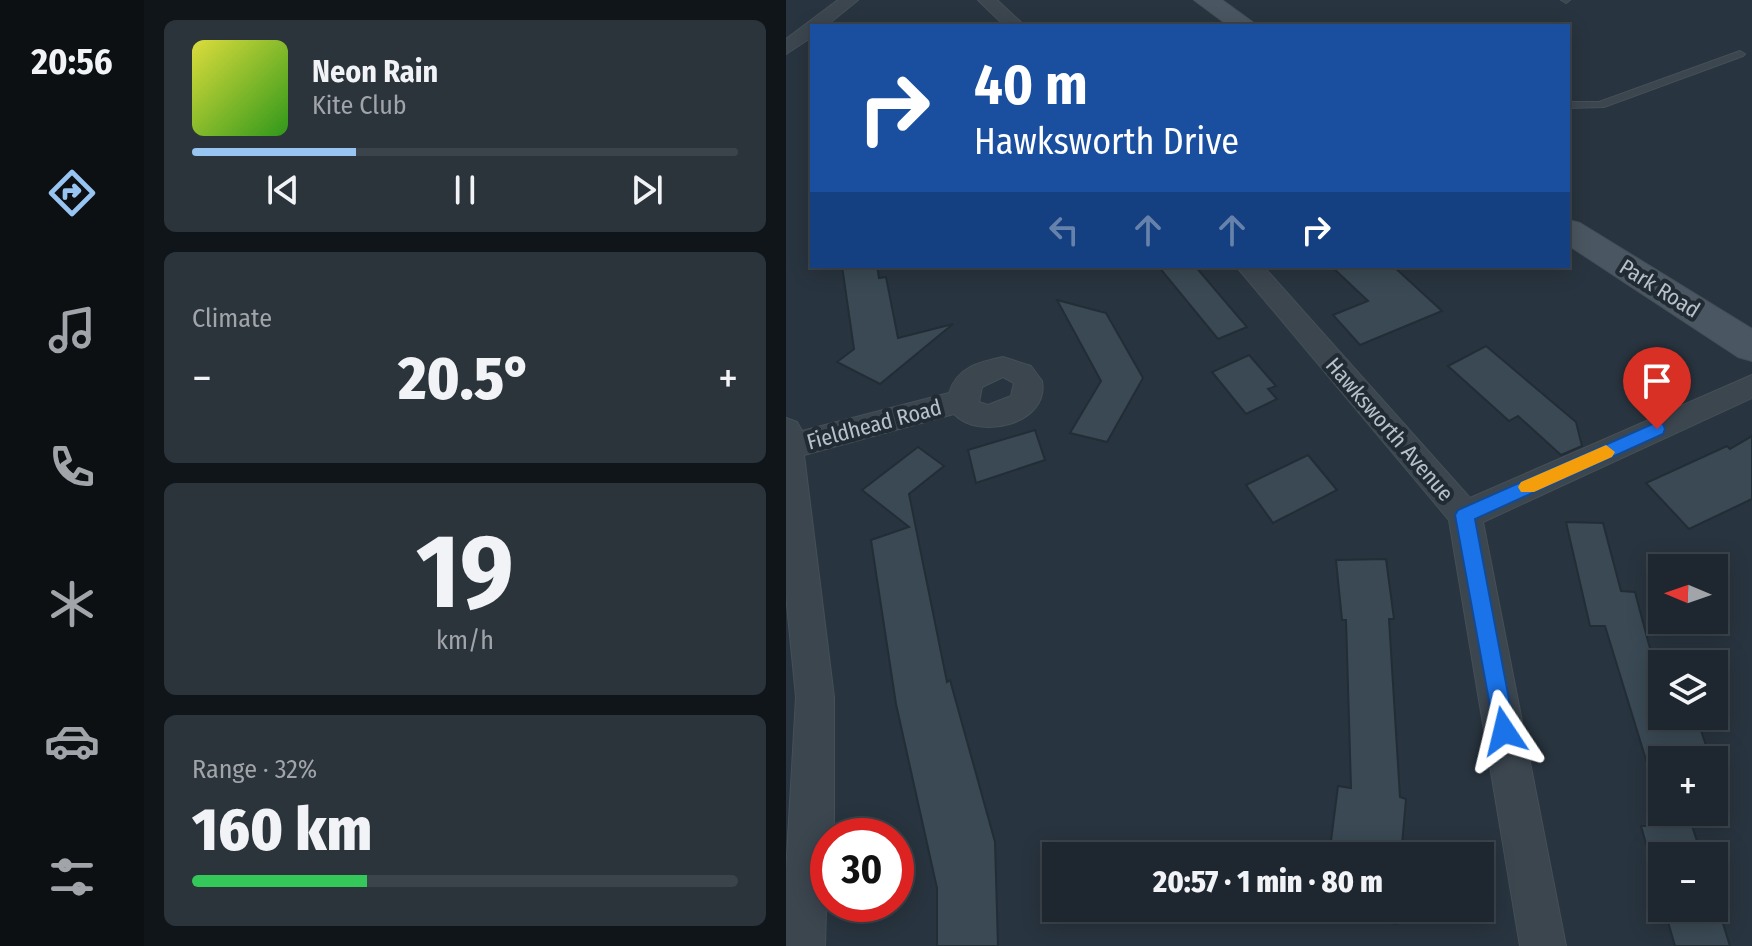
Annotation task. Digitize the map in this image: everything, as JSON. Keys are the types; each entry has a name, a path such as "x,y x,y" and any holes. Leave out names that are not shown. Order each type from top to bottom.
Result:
{"main road":[{"path":"1206,0 1243,24"},
{"name":"Park Road","path":"1570,231 1752,347"}],"street":[{"path":"817,24 849,0"},
{"path":"987,0 1014,24"},
{"path":"786,48 810,29"},
{"name":"Hawksworth Avenue","path":"1251,268 1465,515 1543,946"},
{"path":"1465,515 1752,386"},
{"name":"Fieldhead Road","path":"802,946 812,828 815,697 787,438 961,401"}],"lane":[{"path":"1570,105 1600,105 1740,54"}],"building":[{"path":"842,268 877,268 879,278 886,277 898,338 953,324 880,384 837,362 854,349"},
{"path":"1160,268 1197,268 1247,327 1218,339"},
{"path":"1333,268 1395,268 1442,311 1360,345 1333,315 1368,301"},
{"path":"1057,300 1106,313 1143,378 1107,442 1070,433 1101,381"},
{"path":"1486,346 1576,422 1582,446 1561,455 1518,416 1509,421 1448,366"},
{"path":"1249,355 1276,386 1268,389 1277,399 1246,414 1212,372"},
{"path":"1035,430 1045,460 976,483 968,450"},
{"path":"1752,436 1752,499 1689,529 1646,483 1727,446 1730,449"},
{"path":"918,447 944,466 909,494 947,682 950,680 995,842 998,946 937,946 937,888 896,704 871,540 909,527 862,490"},
{"path":"1308,455 1337,490 1273,523 1246,485"},
{"path":"1566,522 1603,523 1621,591 1635,592 1650,650 1648,650 1648,730 1701,730 1706,746 1648,746 1648,766 1605,626 1590,626"},
{"path":"1386,559 1394,619 1389,619 1400,797 1406,799 1402,842 1331,842 1338,786 1351,788 1346,620 1342,620 1336,560"},
{"path":"1641,826 1692,826 1697,842 1648,842 1648,851"},
{"path":"1668,922 1722,922 1730,946 1675,946"}],"slow traffic":[{"path":"1528,487 1606,452"}],"route":[{"path":"1504,731 1465,515 1657,429"}]}
